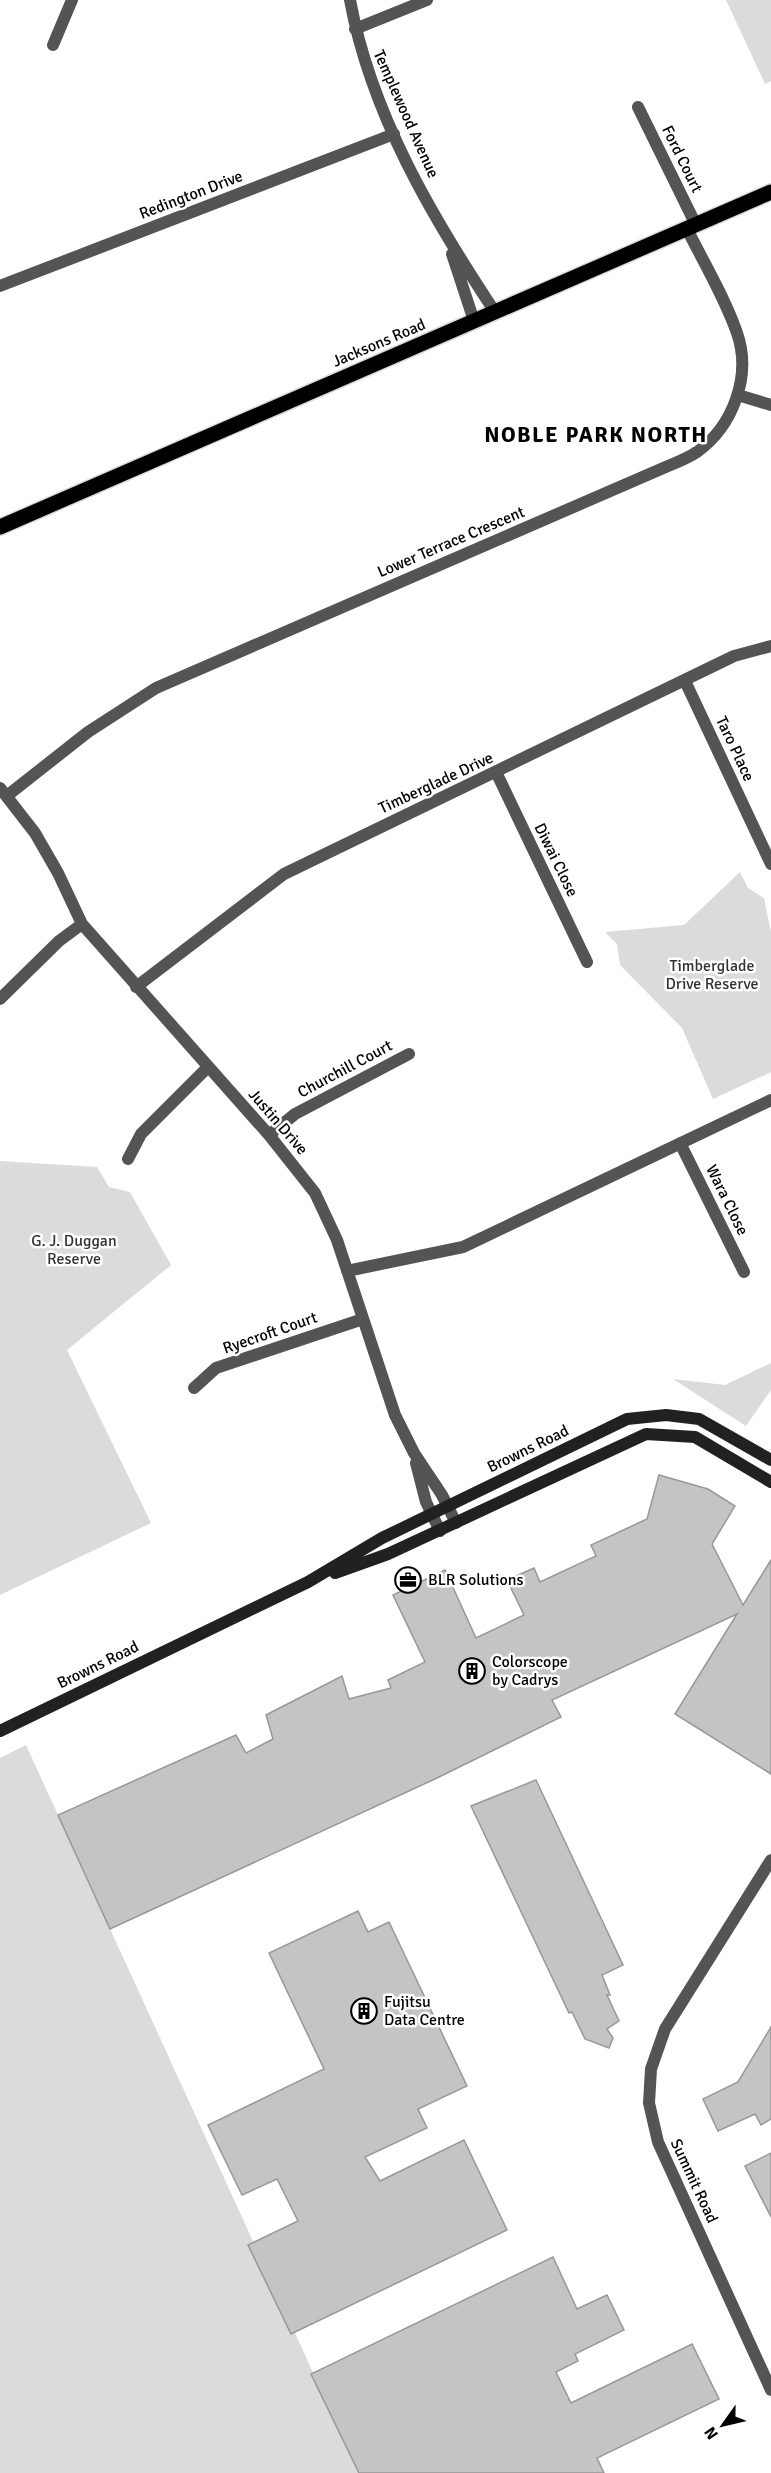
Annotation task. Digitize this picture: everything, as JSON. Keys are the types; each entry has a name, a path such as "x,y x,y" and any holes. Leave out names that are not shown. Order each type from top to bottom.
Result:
{"main road":[{"name":"Jacksons Road","path":"0,526 771,192"}],"street":[{"path":"53,45 72,0"},
{"name":"Templewood Avenue","path":"350,0 355,29 368,74 394,134 445,236 495,312"},
{"path":"355,29 427,0"},
{"name":"Ford Court","path":"638,107 691,227"},
{"name":"Redington Drive","path":"0,286 394,134"},
{"name":"Lower Terrace Crescent","path":"4,791 156,688 696,453 719,431 738,395 742,359 737,332 691,227"},
{"name":"Templewood Avenue","path":"445,236 474,321"},
{"path":"738,395 771,405"},
{"name":"Timberglade Drive","path":"136,987 284,874 734,656 771,646"},
{"name":"Taro Place","path":"685,681 771,864"},
{"name":"Diwai Close","path":"496,772 587,962"},
{"name":"Justin Drive","path":"4,791 58,873 82,924 269,1135 315,1193 337,1240 395,1415 414,1453 448,1506 456,1523"},
{"path":"0,999 59,941 82,924"},
{"name":"Churchill Court","path":"269,1135 295,1114 409,1054"},
{"path":"129,1159 141,1134 207,1067"},
{"path":"347,1271 463,1247 771,1100"},
{"name":"Wara Close","path":"680,1143 744,1272"},
{"name":"Ryecroft Court","path":"194,1388 216,1368 363,1319"},
{"name":"Browns Road","path":"0,1731 308,1582 382,1538 627,1419 666,1415 699,1419 771,1460"},
{"name":"Browns Road","path":"308,1582 388,1554 646,1434 695,1437 771,1482"},
{"path":"414,1453 432,1514 440,1530"},
{"name":"Summit Road","path":"771,1860 664,2029 651,2069 649,2103 658,2142 771,2390"}],"green space":[{"path":"726,0 771,0 771,81 765,84"},
{"name":"Timberglade Drive Reserve","path":"740,872 748,888 764,898 771,932 771,1072 713,1099 682,1028 620,965 617,944 605,932 684,925"},
{"name":"G. J. Duggan Reserve","path":"0,1161 97,1167 109,1187 130,1192 171,1265 67,1350 151,1523 0,1595"},
{"path":"771,1363 771,1390 746,1426 673,1379 725,1385"},
{"path":"26,1745 359,2473 0,2473 0,1758"}],"building":[{"path":"659,1475 708,1489 735,1506 712,1544 743,1605 771,1560 771,1774 675,1714 737,1614 552,1700 561,1717 437,1778 110,1929 58,1815 236,1735 246,1753 273,1739 266,1715 342,1676 349,1699 391,1688 388,1680 425,1662 393,1595 445,1570 476,1638 524,1615 507,1580 534,1568 540,1582 596,1556 591,1545 647,1519"},
{"path":"536,1780 623,1965 602,1975 610,1995 607,1995 619,2021 607,2029 613,2038 609,2048 585,2039 572,2012 569,2013 471,1806"},
{"path":"358,1911 368,1932 389,1922 467,2086 418,2109 427,2128 365,2157 380,2181 464,2140 507,2230 291,2334 248,2245 298,2221 277,2179 242,2195 208,2125 324,2069 269,1953"},
{"path":"771,2027 771,2119 761,2125 755,2114 718,2131 703,2099 738,2082"},
{"path":"771,2153 771,2217 745,2166"},
{"path":"553,2257 577,2309 607,2295 624,2330 575,2354 578,2361 556,2372 571,2403 692,2344 719,2399 597,2458 604,2473 359,2473 311,2374"}],"place":[{"name":"BLR Solutions","path":"408,1580"},
{"name":"Colorscope by Cadrys","path":"472,1671"},
{"name":"Fujitsu Data Centre","path":"364,2011"}],"district":[{"name":"NOBLE PARK NORTH","path":"596,434"}]}
